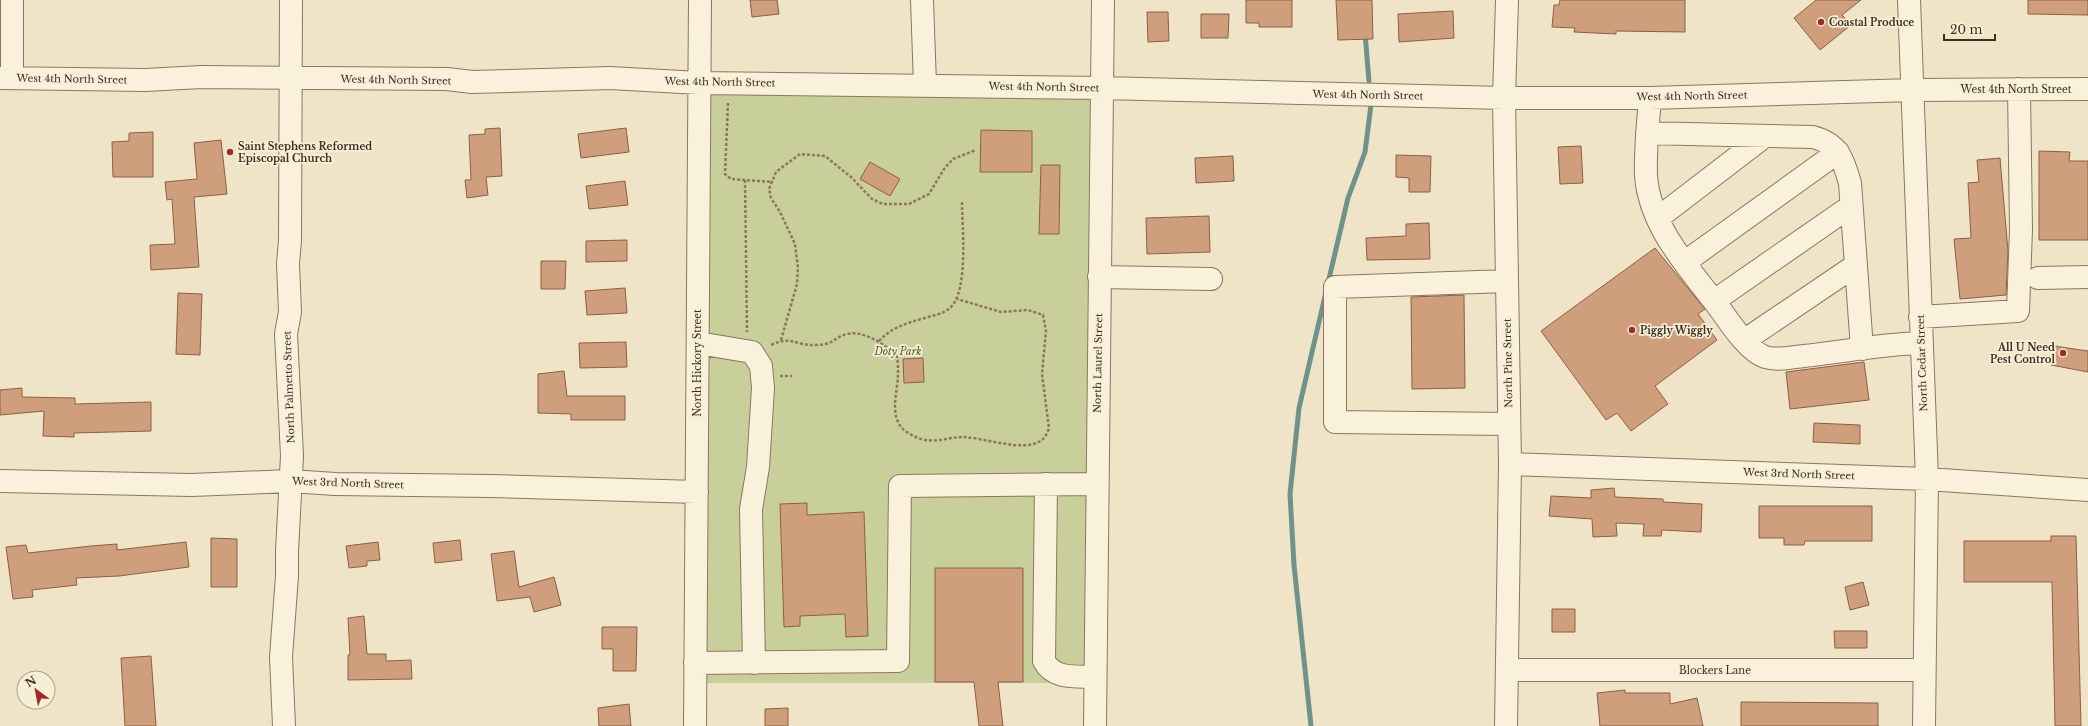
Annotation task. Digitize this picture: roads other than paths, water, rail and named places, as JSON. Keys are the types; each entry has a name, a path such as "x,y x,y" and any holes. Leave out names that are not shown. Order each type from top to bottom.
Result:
{"street":[{"path":"6,78 12,0"},
{"name":"North Palmetto Street","path":"284,726 281,657 287,576 292,456 286,334 290,312 288,264 290,240 291,0"},
{"name":"North Hickory Street","path":"695,726 700,0"},
{"path":"922,0 925,85"},
{"name":"North Laurel Street","path":"1095,726 1103,0"},
{"name":"North Pine Street","path":"1506,726 1510,464 1504,98 1507,0"},
{"name":"North Cedar Street","path":"1909,0 1927,479 1923,670 1924,726"},
{"name":"West 4th North Street","path":"6,78 144,80 201,77 447,80 472,82 610,78 699,83 729,82 1102,88 1504,98 1650,98 1912,90 2088,89"},
{"path":"1920,317 2018,311 2021,229 2019,89"},
{"path":"1650,98 1647,133 1646,178 1658,218 1666,237 1753,350 1765,357 1780,358 1862,349 1890,344 1921,343"},
{"path":"1647,133 1813,137 1826,141 1838,152 1844,163 1850,184 1862,349"},
{"path":"1658,218 1765,136"},
{"path":"1685,262 1838,152"},
{"path":"1714,301 1852,206"},
{"path":"1745,340 1856,265"},
{"path":"1099,277 1211,279"},
{"path":"2038,278 2088,277"},
{"path":"1507,281 1335,287 1335,422 1509,424"},
{"path":"698,343 752,352 760,366 762,374 764,388 758,467 751,509 754,663"},
{"name":"West 3rd North Street","path":"1510,464 1927,479 2088,490"},
{"name":"West 3rd North Street","path":"0,481 191,485 290,481 335,484 655,489 697,492"},
{"path":"1046,484 1044,661 1048,668 1056,675 1095,677"},
{"path":"696,663 898,661 900,486 1097,484"},
{"name":"Blockers Lane","path":"1507,670 1923,670"}],"waterway":[{"path":"1365,33 1369,81"},
{"path":"1328,283 1348,198 1365,152 1371,105"},
{"path":"1311,726 1294,565 1290,494 1299,408 1326,292"}],"place":[{"name":"Coastal Produce","path":"1821,22"},
{"name":"Saint Stephens Reformed Episcopal Church","path":"230,152"},
{"name":"Piggly Wiggly","path":"1632,330"},
{"name":"All U Need Pest Control","path":"2063,353"}],"park label":[{"name":"Doty Park","path":"898,351"}]}
